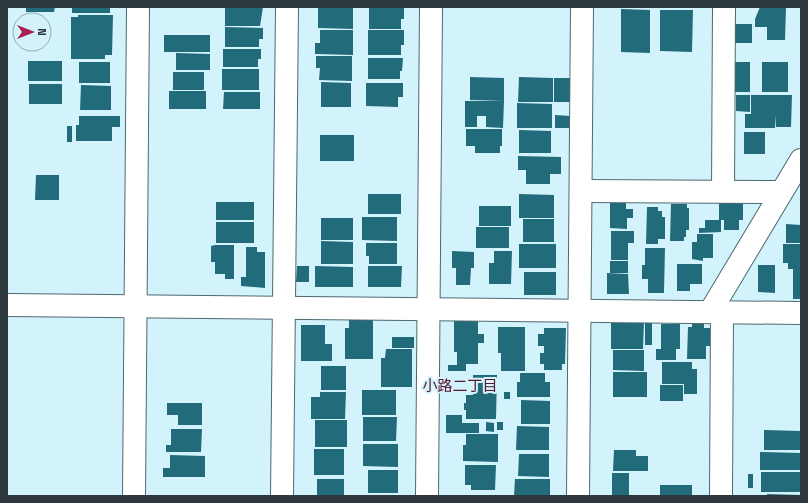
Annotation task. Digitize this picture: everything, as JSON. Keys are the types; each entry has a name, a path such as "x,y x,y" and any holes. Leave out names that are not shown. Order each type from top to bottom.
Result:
{"street":[{"path":"134,496 138,7"},
{"path":"282,496 287,7"},
{"path":"427,496 431,7"},
{"path":"578,496 582,7"},
{"path":"723,191 724,7"},
{"path":"721,496 716,312 781,192 801,160"},
{"path":"581,190 781,192"},
{"path":"7,305 801,313"}],"building":[{"path":"26,7 55,7 54,12 26,12"},
{"path":"72,7 110,7 110,13 72,13"},
{"path":"225,7 263,7 260,26 225,26"},
{"path":"318,7 353,7 353,29 318,28"},
{"path":"369,7 404,7 404,19 401,19 401,29 369,29"},
{"path":"760,7 786,8 785,40 767,40 767,27 755,27 755,19"},
{"path":"621,9 650,10 650,53 621,52"},
{"path":"660,10 693,10 692,52 660,51"},
{"path":"78,15 113,15 112,55 105,55 105,59 71,59 71,17 78,17"},
{"path":"735,24 752,24 752,43 734,43"},
{"path":"225,27 263,28 263,39 259,39 259,47 225,47"},
{"path":"320,30 353,30 353,55 315,54 315,43 320,43"},
{"path":"368,30 404,30 404,45 401,45 401,55 368,55"},
{"path":"164,35 210,35 210,52 164,52"},
{"path":"223,49 261,49 261,59 258,59 258,67 223,67"},
{"path":"176,53 210,54 210,70 176,70"},
{"path":"316,56 352,56 352,81 319,80 320,68 316,68"},
{"path":"368,58 403,58 400,79 368,79"},
{"path":"28,61 62,61 62,81 28,81"},
{"path":"79,62 110,62 110,83 79,83"},
{"path":"734,62 750,62 750,92 734,92"},
{"path":"762,62 788,62 788,92 762,92"},
{"path":"222,69 259,69 259,90 222,90"},
{"path":"173,72 204,72 204,90 173,90"},
{"path":"470,77 504,78 504,101 470,100"},
{"path":"519,77 553,78 553,102 518,102"},
{"path":"554,78 571,78 571,102 554,102"},
{"path":"321,82 351,83 351,107 321,107"},
{"path":"366,83 403,83 403,97 398,97 398,107 366,106"},
{"path":"29,84 62,84 62,104 29,104"},
{"path":"81,85 111,86 111,110 80,110"},
{"path":"169,91 206,91 206,109 169,109"},
{"path":"224,92 260,92 260,109 223,109"},
{"path":"736,95 750,95 750,112 736,111"},
{"path":"751,95 792,95 791,127 776,127 776,115 775,128 745,128 745,114 751,114"},
{"path":"465,101 504,101 503,128 486,127 486,116 477,116 477,127 465,127"},
{"path":"517,103 552,104 552,128 517,128"},
{"path":"555,115 571,116 570,128 555,128"},
{"path":"79,116 120,116 120,127 112,127 112,141 76,141 76,125 79,125"},
{"path":"67,126 72,126 72,142 67,142"},
{"path":"466,129 502,129 502,146 500,146 500,153 475,153 475,146 466,146"},
{"path":"519,130 551,131 551,153 519,153"},
{"path":"744,132 765,132 765,154 744,154"},
{"path":"320,135 354,135 354,161 320,161"},
{"path":"518,156 561,157 561,174 550,174 550,184 526,184 526,170 518,170"},
{"path":"36,175 59,175 59,200 35,200"},
{"path":"368,194 401,194 401,214 368,214"},
{"path":"519,194 554,195 554,218 519,218"},
{"path":"610,201 626,201 626,209 633,209 633,218 627,218 627,229 610,228"},
{"path":"216,202 254,202 254,220 216,220"},
{"path":"719,202 743,202 743,220 739,220 739,230 724,230 724,220 721,220 721,232 699,233 699,228 705,228 705,220 719,220"},
{"path":"671,204 687,204 687,208 689,208 689,230 686,230 686,237 684,237 684,241 670,241"},
{"path":"479,206 511,206 511,226 479,226"},
{"path":"647,207 658,207 658,211 662,211 662,217 665,217 665,239 658,239 658,244 646,244"},
{"path":"362,217 397,217 397,241 362,240"},
{"path":"321,218 353,218 353,240 321,240"},
{"path":"523,219 554,219 554,242 523,242"},
{"path":"216,222 254,222 254,243 216,243"},
{"path":"786,224 801,225 801,243 786,243"},
{"path":"476,227 509,227 509,248 476,248"},
{"path":"611,231 634,231 634,243 628,243 628,260 611,260"},
{"path":"697,234 713,234 713,258 703,258 703,261 692,259 692,242 697,242"},
{"path":"321,241 353,242 353,264 321,264"},
{"path":"366,243 397,243 397,264 369,264 369,256 366,256"},
{"path":"519,244 556,244 556,268 519,268"},
{"path":"783,244 801,244 801,299 793,299 793,269 788,269 788,263 783,263"},
{"path":"234,245 234,279 225,279 225,274 215,274 215,262 211,262 211,246"},
{"path":"246,247 257,247 257,252 265,252 265,288 241,286 241,277 246,277"},
{"path":"645,248 665,248 664,293 648,293 648,279 642,279 642,265 645,265"},
{"path":"452,251 474,252 474,268 471,268 470,285 456,285 456,268 452,268"},
{"path":"494,251 512,251 511,284 489,284 489,263 494,263"},
{"path":"610,261 628,261 628,273 610,273"},
{"path":"677,264 702,264 702,284 690,284 690,291 677,291"},
{"path":"758,265 775,265 775,293 758,292"},
{"path":"297,266 309,266 309,282 296,282"},
{"path":"315,266 353,267 353,287 315,287"},
{"path":"368,266 402,266 401,287 368,287"},
{"path":"524,272 556,272 556,295 524,295"},
{"path":"607,273 628,274 629,294 607,294"},
{"path":"349,320 373,320 373,359 345,359 345,328 349,328"},
{"path":"454,320 478,320 478,334 484,334 484,343 478,343 478,364 466,364 466,371 448,371 448,365 457,365 457,352 454,352"},
{"path":"611,322 644,322 643,349 611,349"},
{"path":"645,323 652,323 652,345 645,345"},
{"path":"692,323 704,323 704,328 711,328 711,346 706,346 706,359 687,359 688,327 692,327"},
{"path":"661,324 680,324 680,349 676,349 676,360 656,360 656,349 661,349"},
{"path":"301,325 325,325 325,344 332,344 332,361 301,361"},
{"path":"498,327 525,327 525,371 501,371 501,353 498,353"},
{"path":"544,328 566,328 565,364 562,364 562,370 544,370 544,364 540,364 540,353 544,353 544,346 538,346 538,334 544,334"},
{"path":"392,337 414,337 414,348 392,348"},
{"path":"386,349 412,349 412,387 381,387 381,358 385,358"},
{"path":"613,350 644,350 644,371 613,370"},
{"path":"662,362 692,362 692,369 697,369 697,394 684,394 684,384 662,384"},
{"path":"321,366 346,366 346,390 321,390"},
{"path":"613,372 647,372 647,397 613,397"},
{"path":"520,373 545,373 545,382 550,382 550,397 517,397 517,382 520,382"},
{"path":"473,375 497,375 496,419 466,419 464,403 466,403 466,395 473,395"},
{"path":"660,385 683,385 683,401 660,401"},
{"path":"362,390 396,390 396,415 362,415"},
{"path":"320,392 346,392 345,419 311,419 311,397 320,397"},
{"path":"504,392 510,392 510,399 504,399"},
{"path":"521,400 550,401 550,424 521,424"},
{"path":"167,403 202,403 202,425 178,425 178,415 167,415"},
{"path":"446,415 462,415 462,423 479,423 479,433 446,433"},
{"path":"363,417 397,417 396,441 363,441"},
{"path":"315,420 347,420 347,447 315,447"},
{"path":"486,422 494,423 494,432 486,431"},
{"path":"497,422 503,422 503,430 497,430"},
{"path":"517,426 549,427 549,450 516,450"},
{"path":"171,429 202,429 201,452 166,452 166,445 171,445"},
{"path":"764,430 801,431 801,450 764,450"},
{"path":"466,434 498,434 498,462 463,461 463,445 466,445"},
{"path":"363,444 398,444 398,467 363,466"},
{"path":"314,449 344,449 344,475 314,475"},
{"path":"614,450 636,450 636,456 648,456 648,471 613,471"},
{"path":"760,452 801,453 801,470 760,470"},
{"path":"519,454 549,454 549,477 518,476"},
{"path":"170,455 205,456 205,477 163,477 163,468 170,468"},
{"path":"465,465 496,465 495,490 471,490 471,485 465,485"},
{"path":"368,470 398,470 398,493 368,493"},
{"path":"761,472 801,472 801,492 761,492"},
{"path":"612,473 629,473 629,495 612,495"},
{"path":"748,474 753,474 753,488 748,488"},
{"path":"317,479 344,479 344,496 317,496"},
{"path":"515,479 550,479 550,496 514,496"},
{"path":"660,485 692,485 692,496 660,496"},
{"path":"767,494 801,495 801,496 767,496"}],"district":[{"name":"小路二丁目","path":"460,385"}]}
